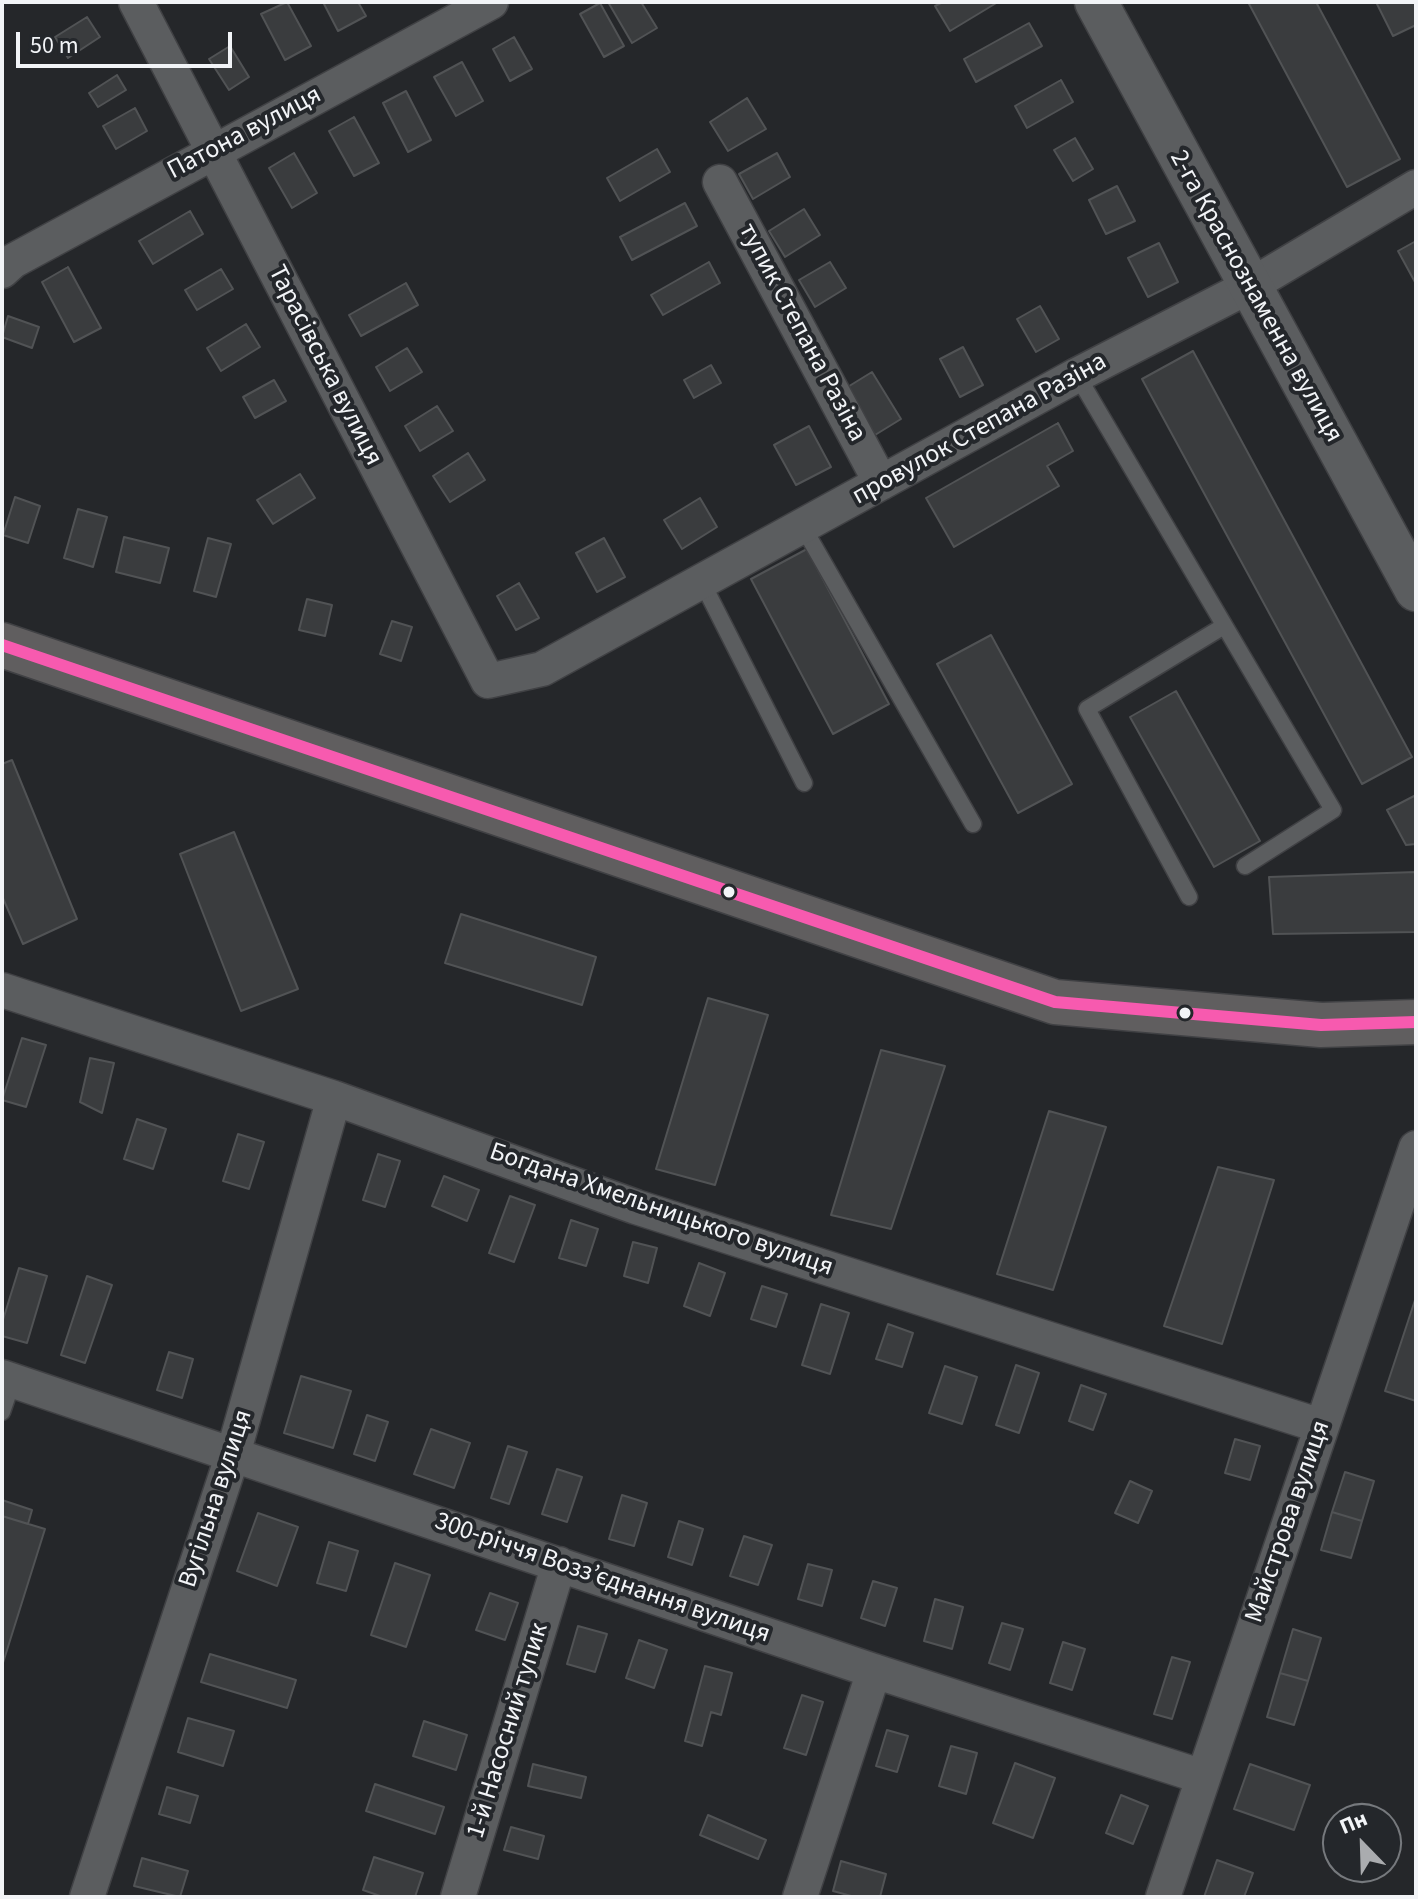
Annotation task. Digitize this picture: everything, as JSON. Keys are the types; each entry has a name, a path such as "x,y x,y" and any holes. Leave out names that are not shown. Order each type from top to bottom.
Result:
{"main road":[{"path":"2,645 1055,1002 1321,1025 1416,1022"}],"street":[{"name":"Тарасівська вулиця","path":"136,2 488,681 542,669"},
{"name":"Патона вулиця","path":"2,271 13,261 491,2"},
{"name":"2-га Краснознаменна вулиця","path":"1096,2 1248,287 1416,590"},
{"name":"тупик Степана Разіна","path":"720,182 881,483"},
{"name":"провулок Степана Разіна","path":"542,669 1077,375 1248,287 1416,187"},
{"name":"Богдана Хмельницького вулиця","path":"2,990 334,1098 636,1207 1321,1426"},
{"name":"Вугільна вулиця","path":"87,1897 233,1454 334,1098"},
{"name":"Майстрова вулиця","path":"1163,1897 1416,1148"},
{"name":"300-річчя Возз’єднання вулиця","path":"6,1390 233,1454 874,1671 1203,1777"},
{"name":"1-й Насосний тупик","path":"458,1897 559,1564"},
{"path":"800,1897 874,1671"}],"lane":[{"path":"1077,375 1333,810 1245,866"},
{"path":"803,527 973,824"},
{"path":"702,582 804,783"},
{"path":"1189,897 1087,709 1224,626"}],"building":[{"path":"287,2 311,46 285,60 261,14"},
{"path":"323,2 358,2 366,16 338,31"},
{"path":"608,2 641,2 657,28 632,43"},
{"path":"943,2 998,2 950,31 935,6"},
{"path":"1248,2 1316,2 1400,159 1347,187"},
{"path":"1376,2 1416,2 1416,25 1393,36"},
{"path":"600,3 624,46 604,57 580,14"},
{"path":"87,17 100,37 68,58 55,37"},
{"path":"1029,23 1042,46 976,82 964,59"},
{"path":"514,37 532,69 510,81 493,49"},
{"path":"230,46 249,77 229,90 209,59"},
{"path":"462,62 483,101 456,116 434,77"},
{"path":"117,75 126,90 98,107 89,93"},
{"path":"1061,80 1073,102 1027,128 1015,106"},
{"path":"406,91 431,140 408,152 383,103"},
{"path":"747,98 766,129 728,151 710,122"},
{"path":"135,108 147,131 116,149 103,126"},
{"path":"354,117 379,163 354,176 329,131"},
{"path":"1075,138 1093,169 1073,181 1054,150"},
{"path":"657,149 670,172 620,201 607,178"},
{"path":"294,153 317,193 292,208 269,168"},
{"path":"777,153 790,177 753,199 739,174"},
{"path":"1117,186 1135,221 1106,234 1089,200"},
{"path":"685,203 697,226 632,260 620,237"},
{"path":"804,209 820,235 785,257 769,231"},
{"path":"190,211 203,234 153,264 139,241"},
{"path":"1416,241 1416,284 1398,251"},
{"path":"1159,243 1178,282 1148,297 1128,258"},
{"path":"709,262 720,283 663,315 651,295"},
{"path":"830,262 846,288 815,307 799,280"},
{"path":"68,267 101,328 74,342 42,282"},
{"path":"221,269 233,289 197,310 185,290"},
{"path":"406,283 418,305 361,336 349,315"},
{"path":"1040,306 1059,339 1036,352 1017,319"},
{"path":"8,316 39,327 32,348 2,337"},
{"path":"246,324 260,347 221,371 207,348"},
{"path":"963,347 983,385 960,397 940,359"},
{"path":"407,348 422,372 390,391 376,367"},
{"path":"1193,351 1412,757 1362,784 1142,379"},
{"path":"711,365 721,383 694,398 684,380"},
{"path":"872,372 901,419 875,435 846,388"},
{"path":"274,380 286,401 255,418 243,397"},
{"path":"437,406 453,431 420,451 405,426"},
{"path":"1058,423 1073,451 1047,466 1059,486 954,547 926,498"},
{"path":"809,426 831,467 796,485 774,445"},
{"path":"468,453 485,480 450,502 433,476"},
{"path":"300,474 315,498 273,524 257,500"},
{"path":"15,497 40,506 28,543 3,535"},
{"path":"700,498 717,527 682,549 664,520"},
{"path":"78,509 107,517 93,567 64,558"},
{"path":"124,537 169,548 160,583 116,572"},
{"path":"208,538 231,544 216,597 194,591"},
{"path":"604,538 625,577 597,592 576,553"},
{"path":"807,549 889,704 833,734 751,579"},
{"path":"519,583 539,618 516,630 497,596"},
{"path":"307,599 332,605 325,636 299,630"},
{"path":"392,621 412,627 401,661 380,654"},
{"path":"991,635 1072,784 1018,813 937,664"},
{"path":"1176,691 1260,841 1214,867 1130,717"},
{"path":"12,760 77,919 23,944 2,896 2,764"},
{"path":"1416,795 1416,844 1406,845 1387,810"},
{"path":"234,832 298,989 241,1011 180,854"},
{"path":"1416,872 1416,932 1273,934 1269,877"},
{"path":"461,914 596,957 582,1005 445,963"},
{"path":"708,998 768,1015 715,1185 656,1169"},
{"path":"22,1038 46,1045 26,1107 2,1100"},
{"path":"881,1050 945,1066 891,1229 831,1215"},
{"path":"90,1058 114,1063 102,1113 80,1102"},
{"path":"1049,1111 1106,1127 1053,1290 997,1274"},
{"path":"137,1119 166,1129 153,1169 124,1159"},
{"path":"238,1134 264,1142 249,1189 223,1181"},
{"path":"378,1154 400,1161 385,1207 363,1200"},
{"path":"1218,1167 1274,1180 1222,1344 1164,1326"},
{"path":"444,1176 479,1190 467,1221 432,1206"},
{"path":"510,1196 535,1205 514,1262 489,1253"},
{"path":"571,1220 598,1229 586,1266 559,1258"},
{"path":"633,1242 657,1248 648,1283 624,1276"},
{"path":"699,1263 725,1273 710,1316 684,1306"},
{"path":"19,1268 47,1276 27,1343 2,1336 2,1323"},
{"path":"87,1276 112,1285 85,1363 61,1355"},
{"path":"762,1286 787,1294 776,1327 751,1319"},
{"path":"1416,1297 1416,1401 1385,1391"},
{"path":"821,1304 849,1313 830,1374 802,1365"},
{"path":"888,1324 913,1333 902,1367 876,1359"},
{"path":"169,1352 193,1359 182,1398 157,1390"},
{"path":"1016,1365 1039,1373 1019,1433 996,1425"},
{"path":"945,1366 977,1377 962,1424 929,1413"},
{"path":"301,1376 351,1391 333,1448 284,1433"},
{"path":"1081,1385 1106,1394 1093,1430 1069,1421"},
{"path":"367,1415 388,1422 375,1461 354,1454"},
{"path":"431,1429 470,1443 454,1488 414,1474"},
{"path":"1235,1439 1260,1446 1250,1480 1225,1473"},
{"path":"508,1446 527,1452 509,1504 491,1498"},
{"path":"557,1469 582,1477 567,1522 542,1514"},
{"path":"1345,1472 1374,1481 1362,1521 1332,1512"},
{"path":"1130,1481 1152,1491 1138,1523 1115,1513"},
{"path":"622,1495 647,1503 634,1546 609,1539"},
{"path":"2,1500 32,1510 28,1524 2,1516"},
{"path":"1332,1512 1362,1521 1351,1558 1321,1550"},
{"path":"258,1513 298,1527 277,1586 237,1571"},
{"path":"2,1516 45,1529 2,1666"},
{"path":"679,1521 703,1529 692,1565 668,1557"},
{"path":"744,1536 772,1545 758,1585 730,1576"},
{"path":"329,1542 358,1551 346,1591 317,1583"},
{"path":"395,1563 430,1575 406,1647 371,1635"},
{"path":"808,1564 832,1570 822,1606 798,1599"},
{"path":"873,1581 897,1588 885,1626 861,1618"},
{"path":"490,1593 518,1603 505,1640 476,1630"},
{"path":"935,1599 963,1607 952,1649 924,1641"},
{"path":"1002,1623 1023,1629 1010,1670 989,1663"},
{"path":"578,1626 607,1634 595,1672 567,1664"},
{"path":"1293,1629 1321,1638 1308,1681 1280,1673"},
{"path":"639,1640 667,1650 654,1688 626,1678"},
{"path":"1063,1642 1085,1649 1072,1690 1050,1683"},
{"path":"210,1654 296,1680 287,1708 201,1682"},
{"path":"1172,1657 1190,1662 1172,1719 1154,1714"},
{"path":"705,1666 732,1673 721,1715 711,1712 702,1746 685,1741"},
{"path":"1280,1673 1308,1681 1294,1725 1267,1717"},
{"path":"802,1695 823,1702 806,1755 784,1748"},
{"path":"188,1718 234,1731 223,1766 178,1752"},
{"path":"424,1721 467,1735 456,1770 413,1756"},
{"path":"887,1730 908,1736 897,1772 876,1766"},
{"path":"951,1746 977,1753 966,1794 939,1786"},
{"path":"1015,1763 1055,1778 1033,1838 993,1823"},
{"path":"533,1764 586,1777 581,1798 528,1786"},
{"path":"1250,1764 1310,1785 1294,1830 1234,1809"},
{"path":"375,1784 444,1807 435,1834 366,1811"},
{"path":"167,1787 198,1796 190,1823 159,1814"},
{"path":"1121,1795 1148,1806 1133,1844 1106,1833"},
{"path":"708,1815 766,1840 758,1859 700,1835"},
{"path":"511,1827 544,1836 538,1859 504,1850"},
{"path":"374,1857 423,1873 415,1897 383,1897 363,1890"},
{"path":"142,1858 188,1871 180,1897 134,1886"},
{"path":"1217,1860 1253,1873 1244,1897 1204,1897"},
{"path":"841,1861 886,1874 880,1897 855,1897 833,1891"}],"transit line":[{"path":"2,645 1055,1002 1321,1025 1416,1022"}]}
